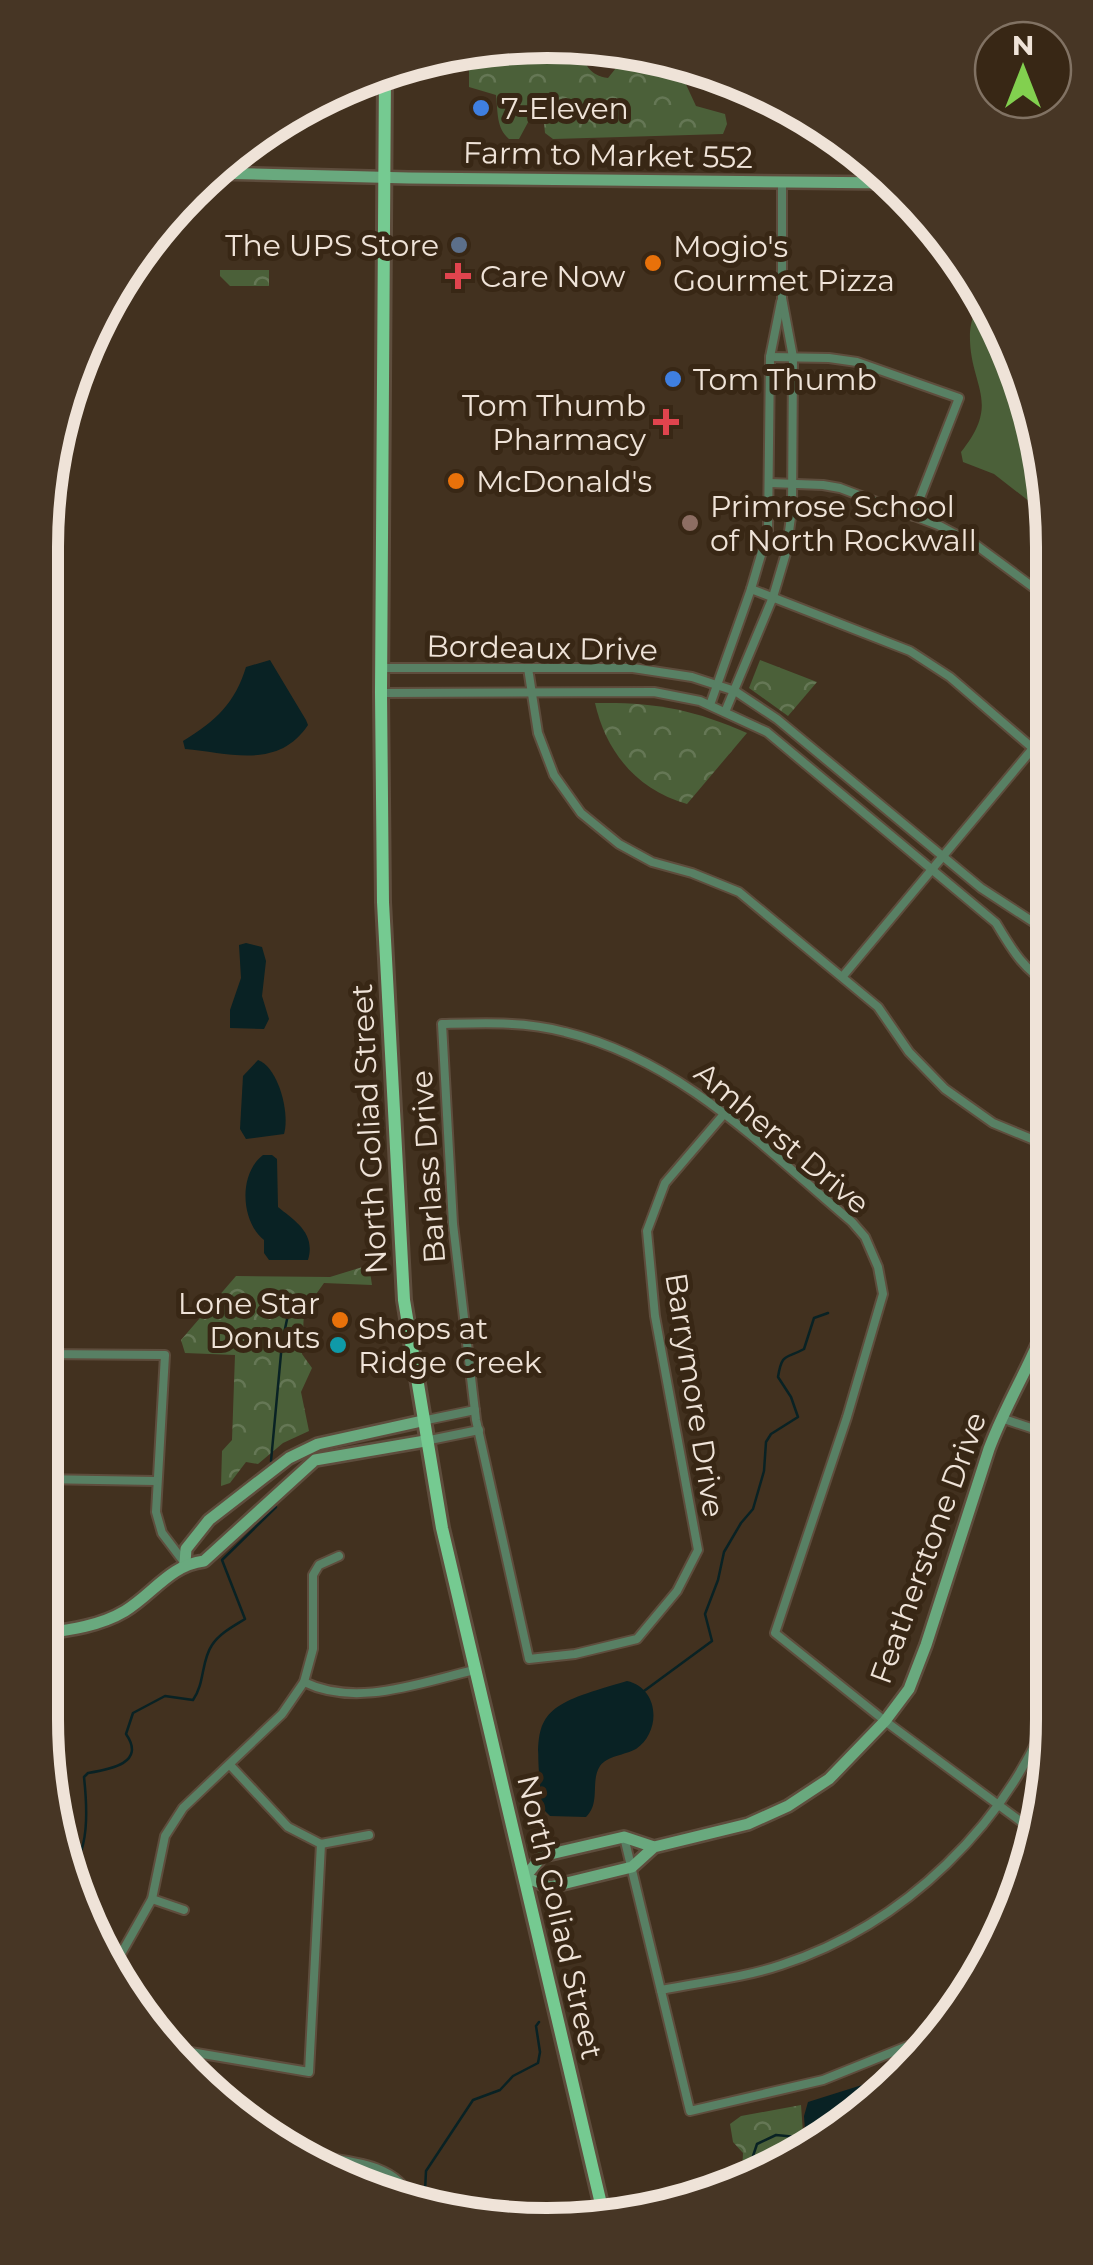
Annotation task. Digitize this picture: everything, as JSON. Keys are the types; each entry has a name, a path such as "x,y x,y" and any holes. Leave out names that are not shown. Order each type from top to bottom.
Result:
{"main road":[{"name":"North Goliad Street","path":"385,85 383,929 400,1254 425,1441 601,2204"}],"street":[{"name":"Farm to Market 552","path":"232,172 873,183"},
{"path":"726,712 773,597 786,553 792,483 792,357 782,298 782,182"},
{"path":"710,705 768,531 770,357 782,298"},
{"path":"770,357 858,362 959,398 913,516"},
{"path":"770,483 840,488 913,516 976,544 1036,589"},
{"path":"751,589 910,650 950,677 1036,753"},
{"name":"Bordeaux Drive","path":"381,668 633,668 716,683 776,719 941,857 1036,924"},
{"path":"528,668 538,734 554,775 581,813 619,844 652,862 738,892 878,1007 909,1052 944,1089 993,1123 1036,1141"},
{"name":"Bordeaux Drive","path":"381,693 654,692 710,705 768,732 996,924 1017,958 1036,976"},
{"path":"843,976 1036,745"},
{"path":"839,792 849,780"},
{"name":"Amherst Drive","path":"442,1024 505,1023 564,1031 620,1050 671,1075 724,1114 865,1237 878,1267 883,1294 847,1417 775,1633 885,1722"},
{"name":"Barlass Drive","path":"442,1024 453,1224 475,1410 529,1660"},
{"name":"Barrymore Drive","path":"529,1660 576,1654 637,1639 678,1591 698,1550 655,1316 648,1231 665,1183 724,1114"},
{"name":"Featherstone Drive","path":"632,1868 654,1847 748,1824 788,1806 829,1779 885,1722 908,1689 926,1645 1001,1418 1036,1348"},
{"path":"58,1354 165,1355 156,1512 162,1533 184,1563"},
{"path":"184,1563 186,1549 209,1520 289,1458 336,1439 475,1410"},
{"path":"1001,1418 1036,1430"},
{"path":"58,1631 97,1623 127,1610 184,1563 204,1560 315,1460 478,1430"},
{"path":"336,1439 340,1453"},
{"path":"58,1479 155,1480"},
{"path":"120,1956 152,1899 166,1836 183,1808 282,1714 304,1682 313,1649 313,1575 319,1565 339,1556"},
{"path":"304,1682 321,1691 358,1694 476,1670"},
{"path":"885,1722 1024,1824"},
{"path":"661,1990 780,1966 853,1935 925,1884 968,1844 998,1805 1034,1744"},
{"path":"230,1765 273,1815 321,1844 370,1836"},
{"path":"624,1837 690,2111 823,2080 910,2045"},
{"path":"632,1868 550,1887 526,1877 542,1856 624,1837 654,1847"},
{"path":"189,2052 309,2072 321,1844"},
{"path":"152,1899 184,1910"},
{"path":"342,2162 383,2170 397,2176 403,2186"}],"green space":[{"path":"515,59 578,59 584,60 596,75 608,78 615,63 642,67 683,77 696,106 725,114 727,124 723,134 553,139 545,133 543,114 533,113 519,139 509,139 500,124 496,95 469,87 469,69 478,63"},
{"path":"220,270 269,270 269,286 230,286 220,276"},
{"path":"975,311 1010,389 1026,451 1033,504 994,474 963,462 961,452 980,419 982,405 971,351"},
{"path":"760,660 817,682 788,716 749,688"},
{"path":"595,703 673,709 747,733 687,804 653,789 626,767 607,737"},
{"path":"369,1265 372,1285 324,1283 304,1311 302,1354 312,1368 301,1392 309,1431 283,1443 258,1464 246,1462 230,1483 221,1486 222,1451 232,1440 235,1355 185,1353 181,1340 236,1276 330,1277"},
{"path":"801,2105 803,2134 742,2166 743,2153 733,2142 730,2124 741,2116"}],"water":[{"path":"270,660 308,725 296,739 282,748 252,755 185,749 183,741 215,718 230,701 246,667"},
{"path":"239,945 262,947 266,961 262,996 269,1019 264,1029 230,1028 230,1010 241,978"},
{"path":"258,1060 277,1082 284,1104 284,1134 246,1139 240,1129 243,1076"},
{"path":"263,1155 277,1159 278,1207 307,1235 308,1260 269,1260 264,1253 264,1240 251,1222 246,1198 249,1174"},
{"path":"627,1681 638,1685 651,1701 650,1732 636,1749 600,1766 593,1805 586,1817 550,1816 542,1808 539,1776 540,1733 546,1719 573,1699"},
{"path":"879,2076 805,2133 808,2102"}],"waterway":[{"path":"271,1461 282,1343 289,1310"},
{"path":"644,1691 712,1641 705,1614 724,1552 753,1509 764,1471 766,1442 771,1434 798,1417 778,1377 781,1363 804,1349 814,1318 828,1313"},
{"path":"78,1859 86,1815 84,1777 129,1758 132,1752 126,1734 133,1713 165,1696 193,1700 212,1645 245,1619 222,1560 276,1507"},
{"path":"425,2192 426,2171 473,2100 500,2090 513,2076 538,2063 539,2022"},
{"path":"754,2161 757,2144 776,2135 799,2137"}],"place":[{"name":"7-Eleven","path":"481,108"},
{"name":"The UPS Store","path":"459,245"},
{"name":"Mogio's Gourmet Pizza","path":"653,263"},
{"name":"Care Now","path":"458,276"},
{"name":"Tom Thumb","path":"673,379"},
{"name":"Tom Thumb Pharmacy","path":"666,422"},
{"name":"McDonald's","path":"456,481"},
{"name":"Primrose School of North Rockwall","path":"690,523"},
{"name":"Lone Star Donuts","path":"340,1320"},
{"name":"Shops at Ridge Creek","path":"338,1345"}]}
